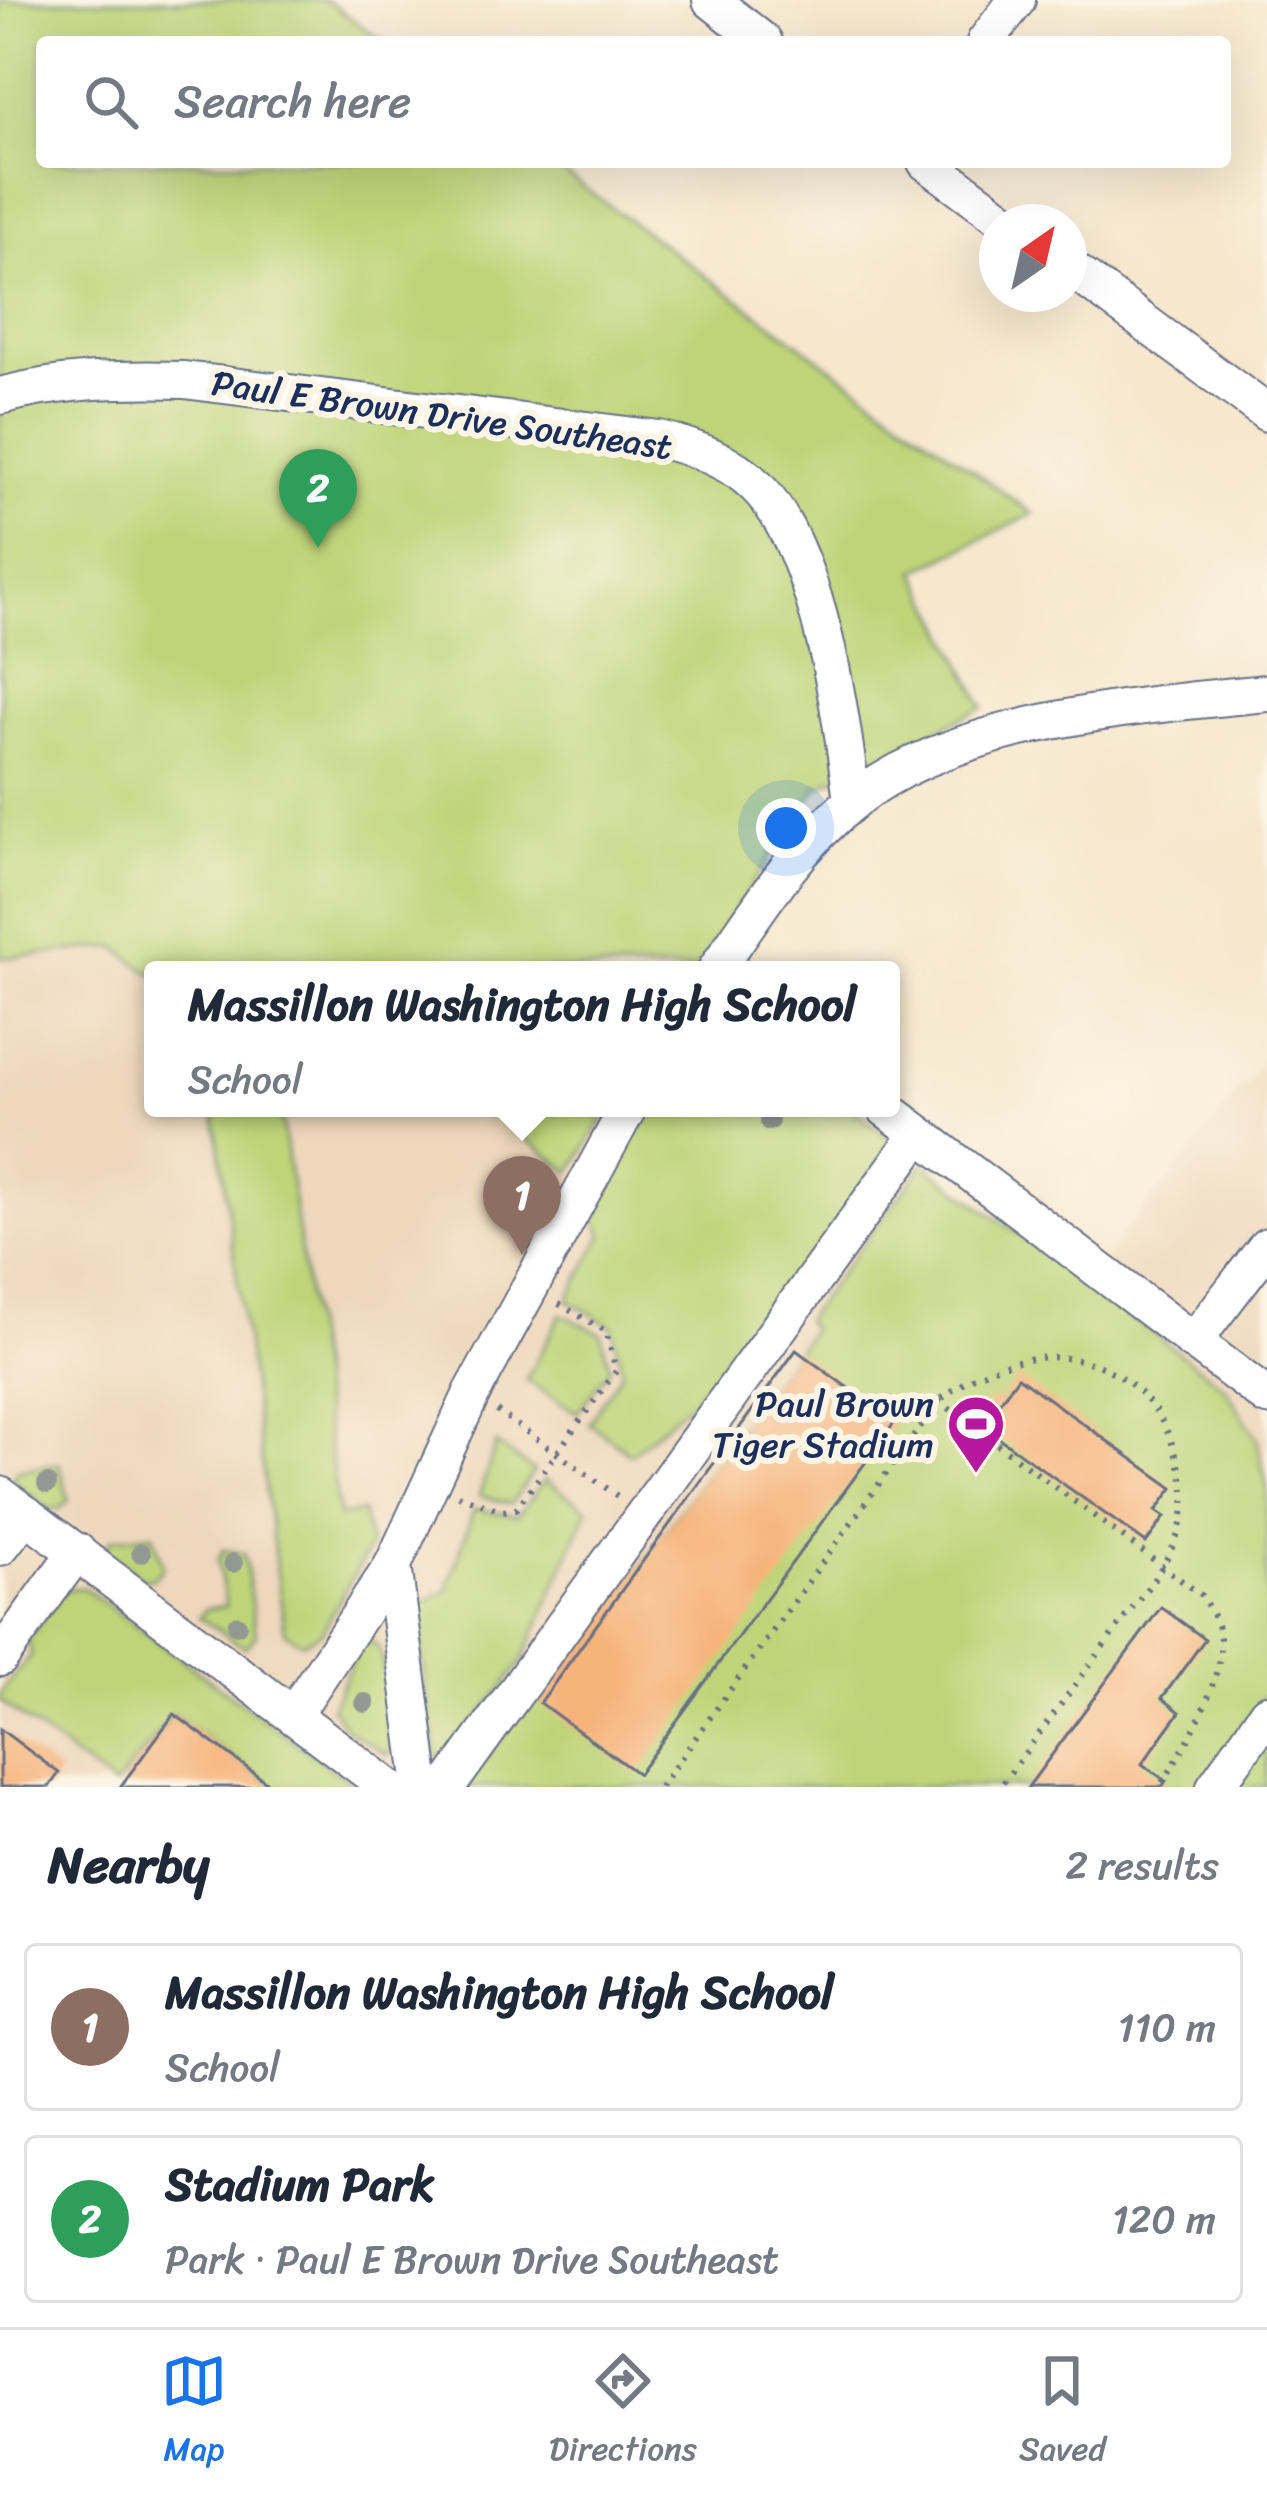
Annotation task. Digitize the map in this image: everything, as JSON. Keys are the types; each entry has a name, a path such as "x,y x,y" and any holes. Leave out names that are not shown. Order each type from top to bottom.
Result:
{"street":[{"path":"711,0 756,36"},
{"path":"990,36 1018,0"},
{"path":"934,168 983,204"},
{"path":"1087,280 1267,413"},
{"name":"Paul E Brown Drive Southeast","path":"0,396 38,386 116,378 184,380 659,440 720,460 768,499 798,557 841,706 852,802"},
{"path":"722,961 778,881 852,802 919,762 976,743 1104,714 1267,693"},
{"path":"296,1712 393,1565 472,1394 623,1117"},
{"path":"897,1117 1267,1397"},
{"path":"447,1787 919,1134"},
{"path":"1193,1342 1267,1246"},
{"path":"0,1547 13,1504 296,1712 388,1787"},
{"path":"0,1658 77,1551"},
{"path":"393,1565 422,1787"},
{"path":"1215,1787 1267,1714"}],"path":[{"path":"428,1484 502,1511 516,1509 616,1371 606,1331 528,1286"},
{"path":"660,1787 939,1401 965,1379 1005,1360 1042,1356 1081,1360 1120,1376 1151,1404 1172,1441 1185,1482 1183,1518 1162,1566 1000,1787"},
{"path":"472,1394 644,1515"},
{"path":"939,1401 1201,1595 1220,1640 1190,1744 1159,1787"}],"shaded area":[{"path":"0,703 148,961 144,961 144,1117 863,1117 1084,1284 1267,1058 1267,1787 0,1787"}],"green space":[{"path":"0,0 326,0 376,36 36,36 36,168 557,168 1033,514 916,571 984,707 818,787 701,961 144,961 144,968 115,947 0,958"},
{"path":"215,1117 281,1117 339,1516 362,1512 370,1546 322,1632 302,1643 285,1632"},
{"path":"496,1117 605,1117 571,1172"},
{"path":"642,1117 863,1117 892,1139 889,1158 746,1352 631,1454 589,1423 622,1371 612,1326 568,1300 603,1235 590,1203"},
{"name":"Paul Brown Tiger Stadium","path":"924,1164 1225,1387 1257,1439 1267,1488 1267,1692 1200,1787 465,1787 532,1696 541,1702 811,1330 804,1320"},
{"path":"561,1314 601,1333 610,1368 577,1413 526,1380"},
{"path":"496,1444 534,1471 511,1504 479,1496"},
{"path":"59,1464 69,1500 60,1509 49,1509 11,1480 17,1470"},
{"path":"545,1480 588,1509 523,1661 449,1756 436,1756 415,1606 447,1591 474,1509 517,1516"},
{"path":"153,1534 163,1566 154,1578 143,1579 105,1549 111,1539"},
{"path":"223,1550 244,1553 256,1635 245,1648 199,1617 206,1609 226,1606 218,1560"},
{"path":"84,1588 357,1787 273,1787 174,1714 114,1787 0,1701 0,1693 31,1655 28,1640 64,1589"},
{"path":"362,1641 374,1642 381,1652 395,1739 387,1755 346,1729 331,1707"},
{"path":"1267,1732 1267,1787 1232,1787"}],"building":[{"path":"796,1350 895,1422 638,1774 540,1703"},
{"path":"1018,1377 1173,1488 1156,1511 1165,1517 1146,1543 975,1421 992,1397 999,1403"},
{"path":"1161,1607 1205,1639 1162,1698 1180,1712 1142,1764 1166,1781 1162,1787 1028,1787"},
{"path":"174,1714 273,1787 120,1787"},
{"path":"0,1729 59,1773 49,1787 0,1787"}],"place":[{"name":"Stadium Park","path":"318,548"},
{"name":"Massillon Washington High School","path":"522,1255"},
{"name":"Paul Brown Tiger Stadium","path":"976,1475"}]}
